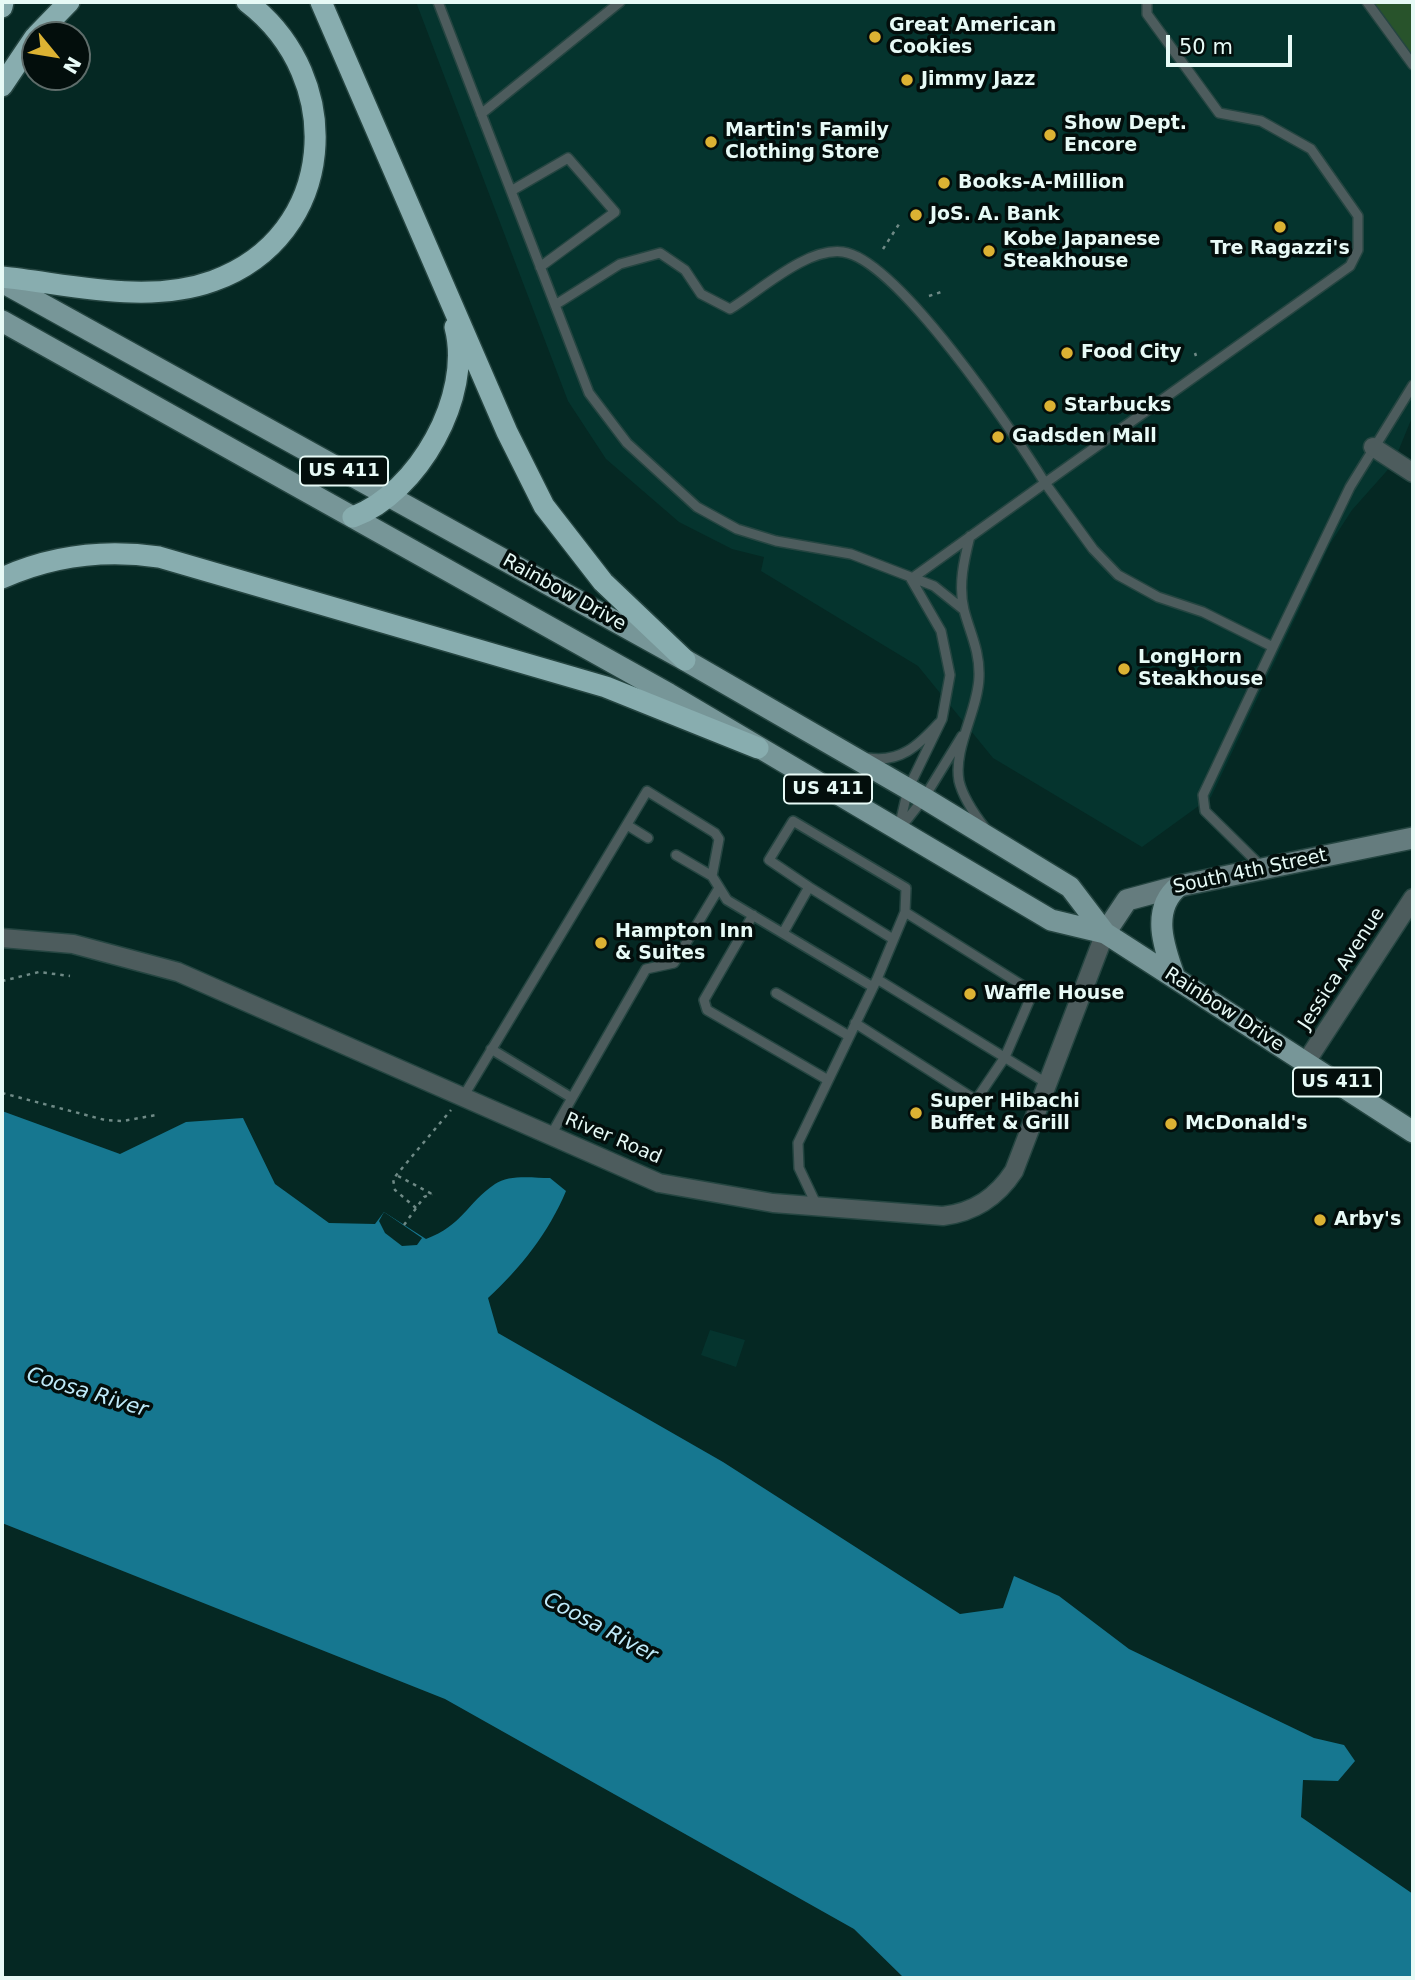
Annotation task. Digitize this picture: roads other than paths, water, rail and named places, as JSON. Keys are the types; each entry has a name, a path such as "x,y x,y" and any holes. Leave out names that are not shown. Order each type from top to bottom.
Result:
{"highway":[{"path":"51,21 69,2"},
{"path":"2,279 116,290 187,287 228,275 272,243 295,213 310,178 316,118 307,78 299,60 276,27 247,2"},
{"path":"321,2 507,432 544,506 603,582 685,660"},
{"path":"2,86 21,58"},
{"path":"353,517 390,497 411,476 430,447 453,390 459,342 445,288"},
{"path":"2,578 42,562 91,553 140,554 178,561 606,687 758,748"}],"main road":[{"name":"Rainbow Drive","path":"2,279 685,660 916,794 1070,887 1105,933"},
{"name":"Rainbow Drive","path":"2,321 669,694 1052,920 1105,933 1413,1132"},
{"path":"1175,978 1161,917 1168,895 1179,886"}],"street":[{"path":"1373,447 1413,473"},
{"name":"South 4th Street","path":"1105,933 1127,900 1179,886 1413,838"},
{"name":"Jessica Avenue","path":"1306,1062 1413,898"},
{"name":"River Road","path":"2,938 73,944 178,972 659,1183 773,1203 943,1216 978,1206 998,1192 1014,1171 1105,933"}],"lane":[{"path":"438,2 589,393 627,443 697,507 737,529 776,541 851,554 934,586 964,610"},
{"path":"481,114 621,2"},
{"path":"911,579 1350,266 1358,250 1358,216 1311,149 1261,121 1219,113 1147,13 1147,2"},
{"path":"1367,2 1413,65"},
{"path":"511,191 568,158 615,212 540,267"},
{"path":"555,305 620,264 660,253 685,270 701,294 730,309 811,255 844,251 880,271 914,304 1017,437 1045,483 1093,549 1118,575 1158,597 1203,612 1273,646"},
{"path":"1264,869 1205,811 1203,795 1350,486 1413,384"},
{"path":"899,830 916,794 964,732 975,705 979,677 976,643 964,610 961,576 970,536"},
{"path":"899,830 916,794 942,719 950,675 946,645 911,579"},
{"path":"844,752 888,760 919,744 942,719"},
{"path":"964,732 959,781 991,839"},
{"path":"463,1097 647,791 715,833 719,839 712,876"},
{"path":"818,1207 799,1168 798,1143 875,983 905,912 906,888 793,821 769,860 893,939"},
{"path":"627,825 648,838"},
{"path":"676,855 712,876 727,900 1048,1084"},
{"path":"783,933 809,887"},
{"path":"551,1135 646,969 674,963 719,888"},
{"path":"855,1023 976,1100 1005,1057 1033,992 905,912"},
{"path":"753,915 704,1000 707,1010 828,1080"},
{"path":"776,993 849,1036"},
{"path":"491,1049 572,1098"}],"water":[{"name":"Coosa River","path":"2,1111 120,1154 186,1122 243,1118 275,1184 329,1223 375,1224 384,1212 426,1239 456,1221 485,1192 501,1181 522,1177 550,1178 566,1191 559,1206 533,1249 488,1298 498,1333 723,1462 960,1614 1003,1608 1014,1576 1059,1596 1129,1649 1314,1738 1344,1745 1355,1761 1338,1781 1303,1780 1301,1817 1413,1894 1413,1978 904,1978 854,1929 445,1699 2,1523"}],"place":[{"name":"Great American Cookies","path":"875,37"},
{"name":"Jimmy Jazz","path":"907,80"},
{"name":"Show Dept. Encore","path":"1050,135"},
{"name":"Martin's Family Clothing Store","path":"711,142"},
{"name":"Books-A-Million","path":"944,183"},
{"name":"JoS. A. Bank","path":"916,215"},
{"name":"Tre Ragazzi's","path":"1280,227"},
{"name":"Kobe Japanese Steakhouse","path":"989,251"},
{"name":"Food City","path":"1067,353"},
{"name":"Starbucks","path":"1050,406"},
{"name":"Gadsden Mall","path":"998,437"},
{"name":"LongHorn Steakhouse","path":"1124,669"},
{"name":"Hampton Inn & Suites","path":"601,943"},
{"name":"Waffle House","path":"970,994"},
{"name":"Super Hibachi Buffet & Grill","path":"916,1113"},
{"name":"McDonald's","path":"1171,1124"},
{"name":"Arby's","path":"1320,1220"}]}
